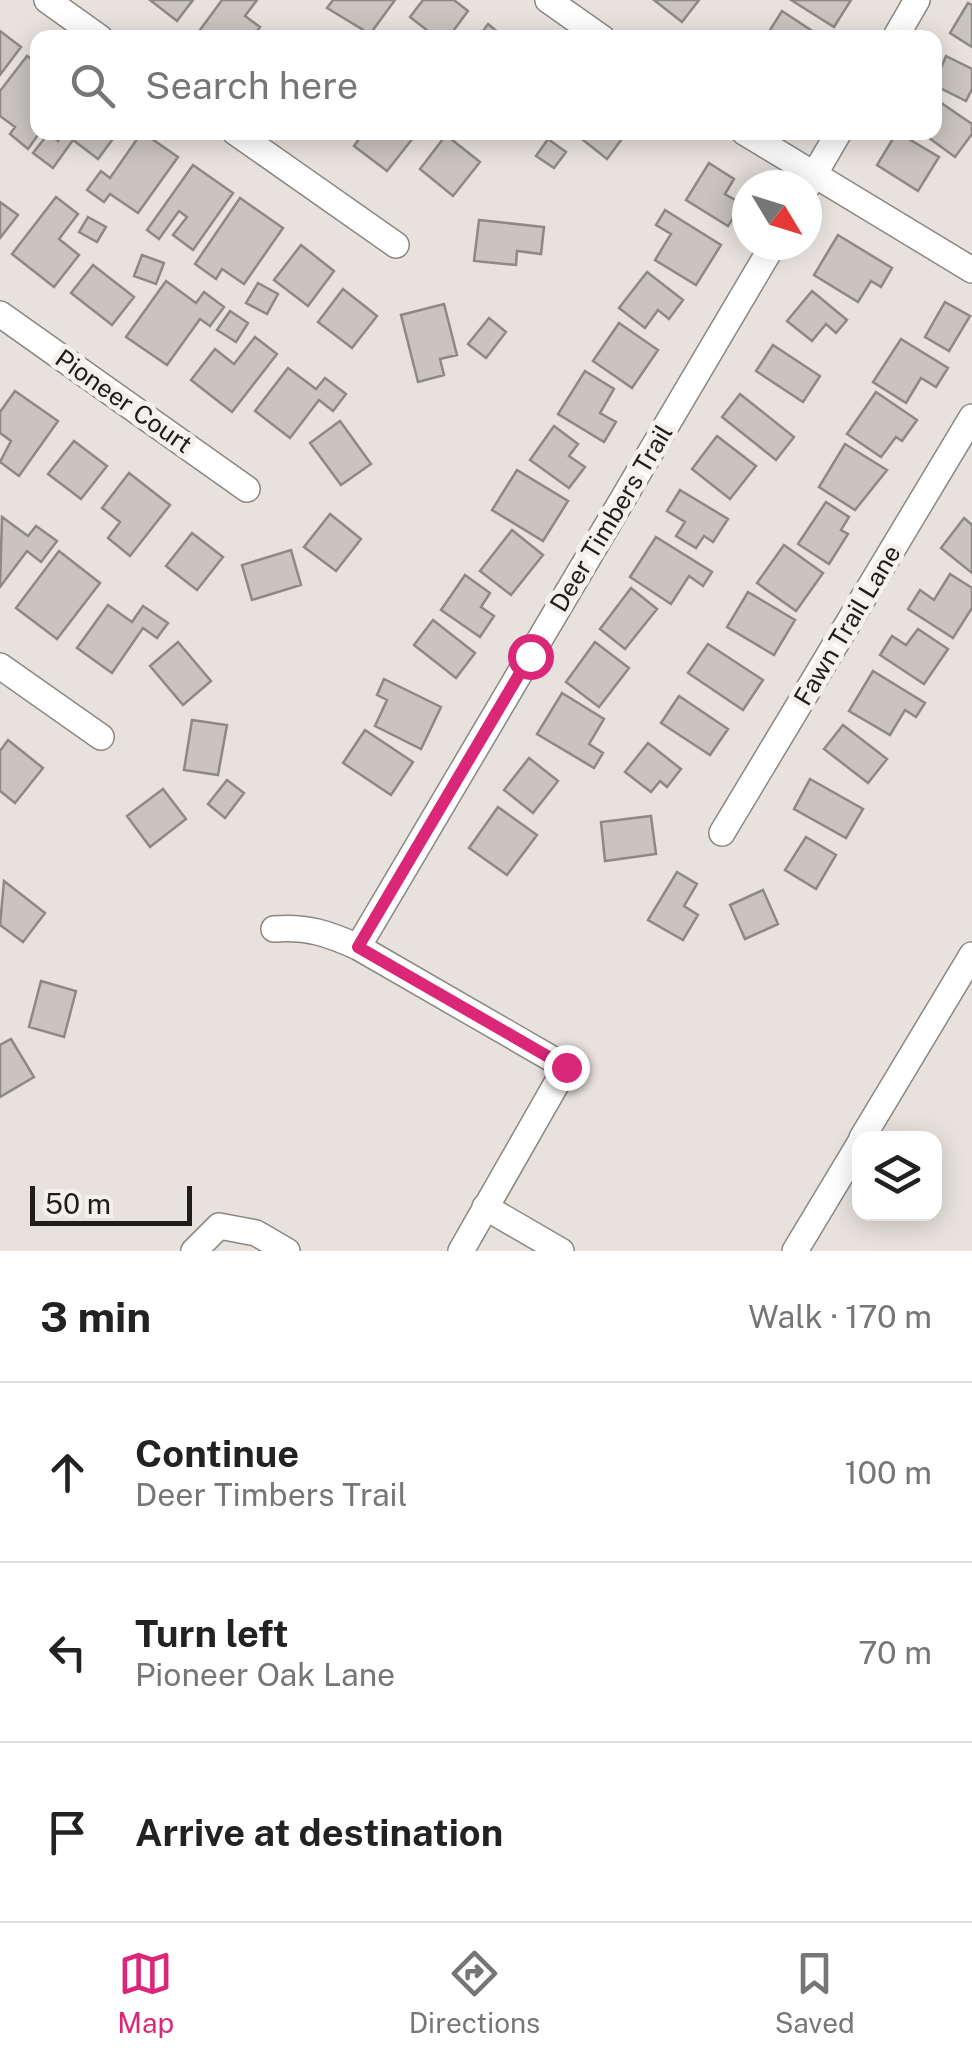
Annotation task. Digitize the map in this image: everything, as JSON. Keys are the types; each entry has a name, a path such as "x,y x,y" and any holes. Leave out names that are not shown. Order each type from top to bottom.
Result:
{"street":[{"path":"46,0 89,30"},
{"path":"548,0 591,30"},
{"path":"900,30 917,0"},
{"path":"246,140 396,245"},
{"path":"755,140 795,170"},
{"path":"817,170 834,140"},
{"path":"822,188 972,270"},
{"name":"Deer Timbers Trail","path":"358,947 763,260"},
{"name":"Pioneer Court","path":"0,314 248,489"},
{"name":"Fawn Trail Lane","path":"722,833 972,417"},
{"path":"0,666 102,737"},
{"path":"274,929 299,927 326,932 358,947 566,1067 461,1251"},
{"path":"867,1131 972,955"},
{"path":"796,1251 852,1156"},
{"path":"485,1207 561,1251"},
{"path":"194,1251 219,1226 256,1233 287,1251"}],"building":[{"path":"150,0 193,0 177,21"},
{"path":"222,0 257,0 245,16 260,27 258,30 200,30"},
{"path":"333,0 395,0 373,30 363,30 327,8"},
{"path":"423,0 454,0 468,11 454,30 427,30 410,17"},
{"path":"654,0 699,0 682,22"},
{"path":"791,0 851,0 834,27"},
{"path":"968,3 972,5 972,47 950,33"},
{"path":"782,11 811,30 770,30"},
{"path":"0,31 21,47 0,75"},
{"path":"27,56 30,58 30,140 34,140 28,149 10,134 15,127 0,116 0,91"},
{"path":"946,56 972,69 972,89 966,101 942,89"},
{"path":"942,103 972,124 972,134 955,157 932,140 942,140"},
{"path":"43,140 73,140 53,168 33,153"},
{"path":"73,140 112,140 98,159"},
{"path":"136,140 154,140 178,157 138,213 110,194 104,202 87,190 101,171 110,178"},
{"path":"358,140 411,140 387,171 354,146"},
{"path":"442,140 452,140 480,162 453,196 420,169"},
{"path":"547,140 566,152 554,168 536,156"},
{"path":"583,140 621,140 607,159"},
{"path":"892,140 910,140 939,157 918,191 877,165"},
{"path":"709,163 732,178 725,194 732,198 732,220 728,226 686,200"},
{"path":"193,165 233,193 193,250 173,235 187,217 179,211 159,239 147,230"},
{"path":"56,197 78,214 59,239 79,255 54,287 12,254"},
{"path":"240,198 283,228 244,284 222,269 216,279 195,264"},
{"path":"0,202 18,215 0,238"},
{"path":"665,210 721,245 696,285 655,260 671,234 656,225"},
{"path":"88,217 106,227 97,242 79,232"},
{"path":"479,220 544,227 541,254 517,251 516,265 474,261"},
{"path":"838,235 892,268 881,287 871,281 858,302 814,275"},
{"path":"301,245 334,271 308,306 274,280"},
{"path":"142,255 164,263 156,284 134,276"},
{"path":"93,265 134,297 112,325 71,293"},
{"path":"647,272 683,300 669,319 658,310 645,328 619,308"},
{"path":"166,281 196,303 204,292 224,307 210,326 200,319 167,365 126,337"},
{"path":"258,283 278,294 267,314 246,303"},
{"path":"343,289 377,316 352,348 318,322"},
{"path":"812,291 847,320 836,333 826,324 812,341 787,321"},
{"path":"945,302 970,316 949,351 925,337"},
{"path":"444,304 457,355 440,359 444,375 418,382 401,315"},
{"path":"230,311 248,323 236,342 217,330"},
{"path":"489,318 506,332 486,358 468,344"},
{"path":"619,323 658,350 632,388 593,361"},
{"path":"255,337 277,354 232,412 191,380 215,349 234,364"},
{"path":"901,339 948,368 936,387 921,378 906,403 873,382"},
{"path":"773,345 820,376 803,402 756,371"},
{"path":"288,368 316,389 325,378 346,394 333,411 319,400 290,438 255,411"},
{"path":"585,371 614,389 600,413 616,422 604,442 558,414"},
{"path":"15,391 58,421 19,476 0,462 11,441 0,433 0,412"},
{"path":"876,392 917,420 902,441 896,437 881,457 847,434"},
{"path":"740,394 794,437 776,460 722,417"},
{"path":"340,421 371,464 341,485 310,443"},
{"path":"554,426 578,444 569,456 585,467 569,488 530,460"},
{"path":"717,436 756,466 730,499 692,469"},
{"path":"74,441 107,466 81,499 48,474"},
{"path":"845,444 887,470 855,510 819,487"},
{"path":"517,470 568,501 543,541 492,510"},
{"path":"129,473 170,505 130,556 108,538 120,522 102,508"},
{"path":"680,490 728,519 713,542 704,536 696,548 676,536 685,522 667,511"},
{"path":"826,502 849,517 841,530 848,534 829,564 798,544"},
{"path":"330,514 361,539 336,571 304,547"},
{"path":"2,517 28,536 36,526 57,541 41,562 27,551 0,587"},
{"path":"964,518 972,525 972,573 941,548"},
{"path":"512,530 543,555 511,595 480,571"},
{"path":"192,533 223,557 197,590 166,566"},
{"path":"656,537 712,572 703,586 689,576 671,604 630,577"},
{"path":"784,545 823,573 796,611 757,583"},
{"path":"291,550 301,585 252,600 242,565"},
{"path":"59,551 100,583 57,639 16,608"},
{"path":"950,574 972,588 972,608 953,638 908,609 920,590 934,600"},
{"path":"465,575 490,593 481,607 494,616 480,637 441,610"},
{"path":"631,588 657,609 625,649 600,629"},
{"path":"748,592 795,620 774,655 727,627"},
{"path":"108,605 132,622 143,606 168,623 157,638 143,628 112,673 77,648"},
{"path":"433,620 475,653 456,678 414,645"},
{"path":"918,629 948,649 924,684 880,655 892,636 906,645"},
{"path":"178,642 211,681 183,705 150,666"},
{"path":"595,642 629,668 599,707 566,682"},
{"path":"708,644 763,680 743,710 688,673"},
{"path":"873,671 925,703 916,717 905,710 890,735 849,711"},
{"path":"384,679 441,707 421,749 375,726 387,700 377,695"},
{"path":"562,693 604,719 589,744 603,753 594,768 537,734"},
{"path":"679,696 728,729 710,755 661,723"},
{"path":"192,720 227,725 218,775 184,770"},
{"path":"843,725 887,759 868,783 824,749"},
{"path":"365,730 413,762 391,795 343,763"},
{"path":"8,740 43,768 15,803 0,791 0,751"},
{"path":"648,743 681,769 667,787 660,781 651,792 625,772"},
{"path":"529,758 558,781 533,813 504,790"},
{"path":"810,779 863,809 846,838 794,809"},
{"path":"227,780 244,793 225,818 208,804"},
{"path":"163,789 186,819 150,847 127,816"},
{"path":"498,807 537,835 507,875 469,848"},
{"path":"651,816 656,854 605,861 601,822"},
{"path":"806,837 836,855 816,889 785,870"},
{"path":"677,872 697,884 684,906 698,915 683,940 648,920"},
{"path":"4,881 45,913 23,942 0,925"},
{"path":"763,890 778,924 745,939 730,905"},
{"path":"41,981 76,991 64,1037 29,1027"},
{"path":"11,1039 34,1077 0,1097 0,1045"}],"route":[{"path":"530,656 358,947 566,1067"}]}
